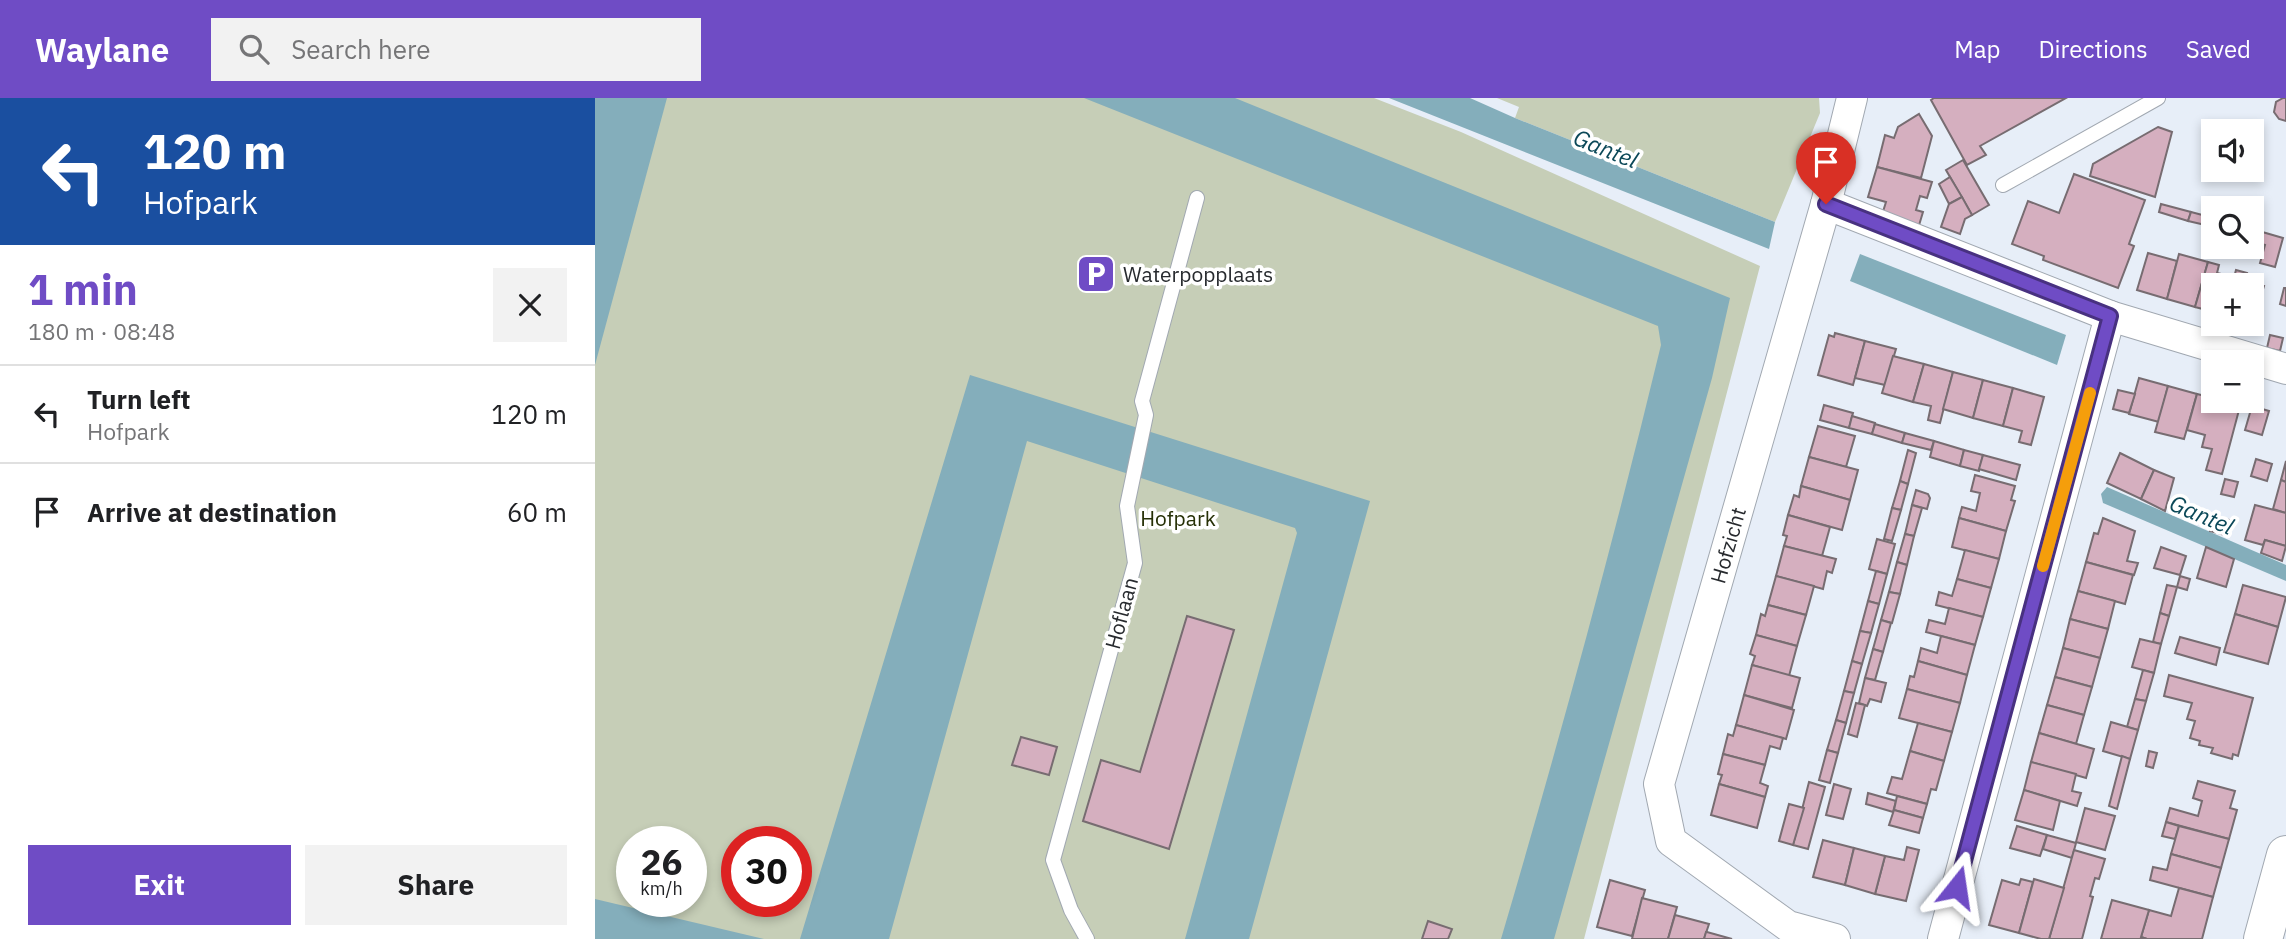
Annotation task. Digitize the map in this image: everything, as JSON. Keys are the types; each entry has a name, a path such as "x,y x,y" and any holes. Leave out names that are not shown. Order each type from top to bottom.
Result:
{"street":[{"name":"Hofzicht","path":"1786,932 1671,841 1659,784 1826,204 1852,98"},
{"path":"1826,204 2110,316 2286,369"},
{"path":"1943,939 2110,316"},
{"path":"2263,939 2286,855"},
{"path":"1786,932 1835,939"}],"lane":[{"path":"2003,185 2158,98"},
{"name":"Hoflaan","path":"1087,939 1071,910 1053,860 1135,563 1127,506 1146,415 1142,401 1196,198"}],"green space":[{"name":"Hofpark","path":"595,98 1374,98 1461,132 1760,266 1584,939 595,939"},
{"path":"1497,98 1819,98 1820,113 1775,222 1515,118 1519,107"}],"water":[{"path":"595,98 667,98 595,365"},
{"path":"1084,98 1235,98 1730,298 1712,378 1554,939 1501,939 1624,494 1661,345 1658,326"},
{"path":"1389,98 1470,98 1775,222 1769,249"},
{"path":"1860,254 2066,335 2057,365 1850,281"},
{"path":"970,375 1370,501 1249,939 1185,939 1297,533 1295,528 1027,441 889,939 800,939 807,917 812,917 812,899"},
{"path":"2107,487 2286,565 2286,581 2103,503 2101,494"},
{"path":"595,899 616,904 616,917 671,917 764,939 595,939"}],"building":[{"path":"2066,98 1980,146 1986,155 1967,165 1931,100"},
{"path":"2286,98 2286,121 2279,119 2274,112 2276,102"},
{"path":"1919,114 1932,136 1921,178 1877,167 1885,135 1894,138 1898,127"},
{"path":"2158,127 2172,132 2155,197 2090,176 2093,164"},
{"path":"1963,160 1989,205 1972,215 1946,170"},
{"path":"1877,167 1932,182 1927,198 1920,196 1916,210 1923,212 1917,232 1881,218 1886,202 1868,197"},
{"path":"2074,174 2145,200 2129,244 2134,246 2118,288 2043,260 2044,256 2012,244 2028,201 2059,213"},
{"path":"1950,177 1962,197 1949,204 1939,184"},
{"path":"1962,197 1972,215 1965,219 1960,234 1941,227 1949,204"},
{"path":"2161,204 2191,212 2188,221 2159,212"},
{"path":"2191,212 2201,215 2201,224 2188,221"},
{"path":"2264,232 2283,238 2275,267 2260,263 2264,259"},
{"path":"2148,253 2177,261 2167,299 2137,290"},
{"path":"2179,254 2208,262 2205,273 2201,273 2201,286 2195,307 2167,299"},
{"path":"2208,262 2219,265 2217,273 2205,273"},
{"path":"2201,286 2201,309 2195,307"},
{"path":"2286,288 2286,306 2280,304"},
{"path":"1835,333 1865,341 1853,385 1818,375 1829,335 1834,337"},
{"path":"2270,335 2283,338 2280,351 2267,348"},
{"path":"1865,341 1896,349 1885,385 1855,378"},
{"path":"1893,356 1924,364 1913,402 1882,393"},
{"path":"1924,364 1953,372 1940,423 1928,420 1931,406 1913,402"},
{"path":"1953,372 1983,380 1973,418 1943,409"},
{"path":"2139,378 2168,386 2159,422 2129,414"},
{"path":"1983,380 2013,388 2003,426 1973,418"},
{"path":"2168,386 2197,394 2184,439 2155,432"},
{"path":"2013,388 2044,397 2031,445 2019,442 2022,431 2003,426"},
{"path":"2118,390 2135,394 2129,413 2113,409"},
{"path":"2197,394 2201,395 2201,413 2238,413 2222,474 2206,470 2212,449 2202,447 2205,435 2187,430"},
{"path":"1824,405 1853,413 1849,428 1820,420"},
{"path":"2269,411 2262,435 2245,430 2250,413"},
{"path":"1852,416 1875,423 1872,434 1849,428"},
{"path":"1875,424 1905,433 1902,443 1872,434"},
{"path":"1818,426 1855,436 1846,467 1809,457"},
{"path":"1905,433 1934,441 1931,450 1902,443"},
{"path":"1934,441 1964,450 1960,466 1930,457"},
{"path":"1908,450 1916,453 1908,484 1900,481"},
{"path":"1964,450 1983,455 1979,471 1960,466"},
{"path":"2120,453 2154,470 2141,499 2107,483"},
{"path":"1983,455 2020,465 2016,480 1979,469"},
{"path":"1809,457 1858,470 1850,500 1801,486"},
{"path":"2256,459 2272,464 2267,481 2251,476"},
{"path":"2286,461 2286,482 2281,480"},
{"path":"2154,470 2174,478 2165,511 2141,499"},
{"path":"1975,475 2015,486 2011,500 2015,501 2006,531 1959,518 1962,507 1976,511 1980,493 1971,491"},
{"path":"2225,479 2238,482 2234,497 2221,494"},
{"path":"2281,480 2286,482 2286,513 2273,509"},
{"path":"1900,481 1908,484 1901,510 1892,508"},
{"path":"1801,486 1850,500 1842,530 1788,515 1794,495 1799,497"},
{"path":"1916,490 1928,494 1930,498 1927,509 1912,505"},
{"path":"1912,505 1922,508 1914,536 1905,534"},
{"path":"2255,505 2286,513 2286,546 2265,540 2263,545 2245,540"},
{"path":"1892,508 1901,510 1892,541 1884,539"},
{"path":"1788,515 1830,527 1822,556 1784,546 1787,536 1783,535"},
{"path":"2214,516 2229,520 2225,535 2210,531"},
{"path":"1959,518 2006,531 1999,559 1952,547"},
{"path":"2103,518 2135,531 2127,561 2138,563 2134,575 2086,562 2094,533 2098,534"},
{"path":"1905,534 1914,536 1907,565 1897,562"},
{"path":"1877,539 1895,544 1887,574 1869,569"},
{"path":"2265,540 2286,546 2282,561 2261,553"},
{"path":"1784,546 1836,559 1832,573 1827,571 1823,589 1776,576"},
{"path":"2161,547 2186,556 2180,575 2154,568"},
{"path":"2206,547 2234,559 2226,587 2197,578"},
{"path":"1965,550 1999,559 1991,588 1957,579"},
{"path":"1897,562 1907,565 1900,594 1889,592"},
{"path":"2086,562 2133,575 2125,604 2078,591"},
{"path":"1876,571 1887,574 1879,604 1868,601"},
{"path":"1776,576 1814,586 1806,615 1768,605"},
{"path":"2180,576 2190,579 2187,590 2177,587"},
{"path":"1957,579 1991,588 1983,617 1936,605 1939,592 1952,596"},
{"path":"2167,585 2177,587 2169,616 2160,613"},
{"path":"2243,585 2286,597 2278,627 2235,614"},
{"path":"2078,591 2115,601 2108,629 2070,619"},
{"path":"1889,592 1900,594 1892,623 1881,620"},
{"path":"1868,601 1879,604 1871,633 1860,631"},
{"path":"1768,605 1806,615 1797,646 1756,635 1761,614 1765,616"},
{"path":"1949,608 1983,617 1975,645 1926,632 1929,620 1945,624"},
{"path":"2160,613 2169,616 2161,644 2153,642"},
{"path":"2235,614 2278,627 2268,664 2224,652"},
{"path":"1187,616 1234,630 1169,849 1083,821 1101,760 1140,772"},
{"path":"2070,619 2108,629 2100,658 2063,648"},
{"path":"1881,620 1891,623 1883,652 1873,649"},
{"path":"1860,631 1871,633 1862,664 1852,661"},
{"path":"1756,635 1797,646 1789,676 1752,665 1755,656 1750,654"},
{"path":"1941,636 1975,645 1967,675 1918,661 1921,648 1937,653"},
{"path":"2180,637 2220,648 2216,665 2175,653"},
{"path":"2140,639 2161,644 2154,673 2132,667"},
{"path":"2063,648 2100,658 2092,687 2055,677"},
{"path":"1873,649 1883,652 1875,680 1865,678"},
{"path":"1852,661 1862,664 1854,693 1844,691"},
{"path":"1918,661 1967,675 1960,703 1907,689 1910,676 1914,677"},
{"path":"1752,665 1800,678 1792,708 1744,695"},
{"path":"2143,670 2154,673 2146,701 2135,699"},
{"path":"2169,675 2253,698 2238,756 2233,754 2232,759 2211,753 2213,748 2199,745 2200,741 2190,738 2195,721 2187,719 2192,703 2164,696"},
{"path":"2055,677 2092,687 2084,715 2047,705"},
{"path":"1865,678 1886,683 1881,702 1870,699 1867,706 1859,703"},
{"path":"1907,689 1960,703 1952,732 1899,718"},
{"path":"1844,691 1854,693 1846,723 1836,720"},
{"path":"1744,695 1794,710 1786,739 1736,725"},
{"path":"2135,699 2146,701 2138,730 2127,727"},
{"path":"1856,703 1865,705 1857,737 1848,734"},
{"path":"2047,705 2084,715 2076,744 2039,733"},
{"path":"1836,720 1846,723 1838,753 1827,750"},
{"path":"2111,722 2138,730 2130,759 2103,751"},
{"path":"1918,723 1952,732 1944,761 1910,751"},
{"path":"1736,725 1783,738 1780,749 1770,746 1765,765 1723,754 1728,734 1733,736"},
{"path":"2039,733 2094,749 2086,778 2031,762"},
{"path":"1021,737 1057,747 1049,775 1012,765"},
{"path":"1827,750 1838,753 1830,783 1819,780"},
{"path":"1910,751 1944,761 1936,790 1931,789 1927,804 1887,793 1892,777 1902,779"},
{"path":"2149,751 2157,753 2153,768 2146,766"},
{"path":"1723,754 1765,765 1760,783 1768,786 1765,797 1719,784 1722,775 1718,774"},
{"path":"2122,756 2130,759 2117,809 2109,806"},
{"path":"2031,762 2076,774 2072,791 2081,793 2077,806 2024,790"},
{"path":"2198,781 2235,791 2230,808 2237,810 2229,839 2166,822 2170,808 2198,816 2202,801 2193,798"},
{"path":"1809,782 1825,787 1808,849 1793,845"},
{"path":"1719,784 1765,797 1757,828 1711,815"},
{"path":"1834,784 1851,789 1843,819 1826,815"},
{"path":"2024,790 2060,801 2053,830 2015,820"},
{"path":"1868,793 1896,801 1893,812 1866,804"},
{"path":"1897,796 1927,804 1923,818 1894,810"},
{"path":"1789,804 1804,808 1793,845 1779,841"},
{"path":"2085,808 2115,816 2105,850 2076,842"},
{"path":"1894,810 1923,818 1919,833 1889,825"},
{"path":"2166,822 2179,826 2175,839 2162,836"},
{"path":"2017,826 2047,835 2040,856 2010,848"},
{"path":"2179,826 2229,839 2221,868 2171,854"},
{"path":"2047,835 2076,843 2072,858 2043,849"},
{"path":"1823,840 1854,848 1845,885 1813,877"},
{"path":"1907,847 1919,850 1906,901 1875,894 1885,856 1904,860"},
{"path":"1854,848 1885,856 1875,894 1845,885"},
{"path":"2074,850 2105,859 2099,879 2095,878 2082,939 2049,939"},
{"path":"2171,854 2221,868 2213,897 2150,880 2153,867 2167,870"},
{"path":"2021,879 2033,882 2019,933 1989,925 2002,880 2019,885"},
{"path":"2034,879 2064,888 2049,939 2019,933"},
{"path":"1610,880 1645,890 1632,936 1597,927"},
{"path":"2179,888 2213,897 2202,939 2141,937 2149,910 2171,916"},
{"path":"1642,898 1677,907 1668,939 1632,939"},
{"path":"2112,900 2149,910 2141,937 2147,939 2101,939"},
{"path":"1675,915 1709,924 1704,939 1668,939"},
{"path":"1428,921 1452,929 1448,939 1422,939"},
{"path":"1707,932 1732,939 1704,939"}],"slow traffic":[{"path":"2043,566 2090,393"}],"place":[{"name":"Waterpopplaats","path":"1096,274"}],"route":[{"path":"1826,204 2110,316 1957,887"}],"water label":[{"name":"Gantel","path":"1606,148"},
{"name":"Gantel","path":"2202,514"}]}
